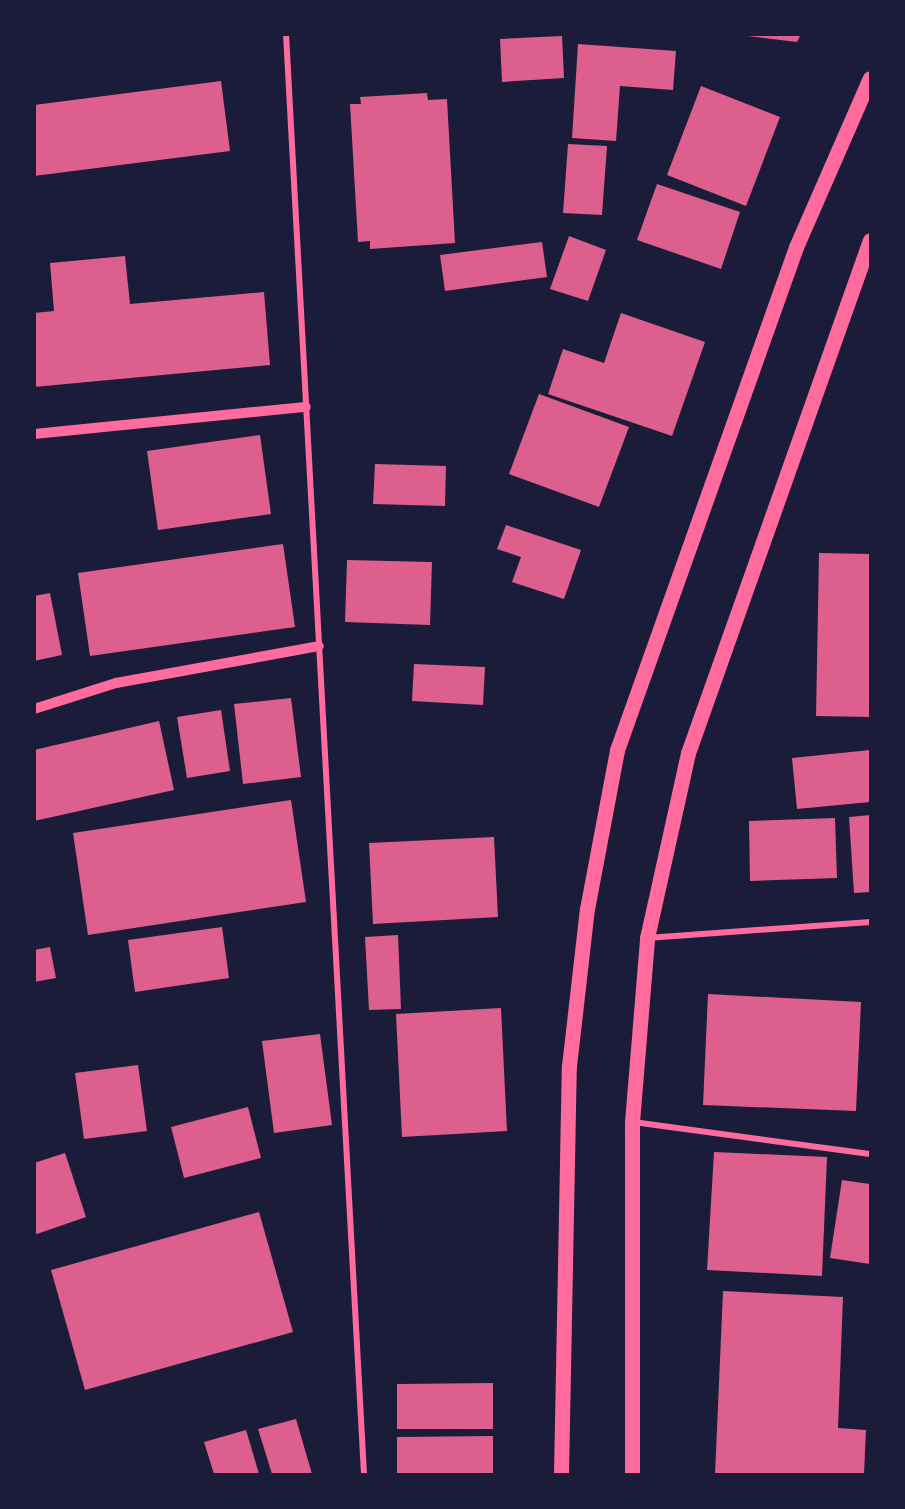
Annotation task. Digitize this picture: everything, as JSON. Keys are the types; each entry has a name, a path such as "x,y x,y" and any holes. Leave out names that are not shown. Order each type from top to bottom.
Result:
{"main road":[{"path":"561,1474 569,1066 587,909 617,750 791,258 870,78"},
{"path":"632,1474 632,1122 647,938 688,753 870,240"}],"street":[{"path":"286,34 364,1474"},
{"path":"34,434 306,407"},
{"path":"34,709 116,683 320,646"},
{"path":"647,938 870,922"},
{"path":"632,1122 870,1154"}],"building":[{"path":"731,34 801,34 797,42"},
{"path":"562,36 564,78 502,82 500,39"},
{"path":"578,44 676,51 673,90 620,86 616,141 572,138"},
{"path":"221,81 230,151 34,176 34,105"},
{"path":"701,86 780,117 746,206 667,175"},
{"path":"427,93 428,100 447,99 455,243 370,249 370,241 358,242 350,104 361,104 360,97"},
{"path":"568,144 607,146 602,215 563,213"},
{"path":"657,184 740,212 721,269 637,240"},
{"path":"569,236 606,250 588,301 550,289"},
{"path":"542,242 547,277 445,291 440,255"},
{"path":"125,256 130,304 264,292 270,365 34,387 34,313 54,311 50,263"},
{"path":"621,313 705,342 672,436 548,394 563,349 604,363"},
{"path":"539,394 629,427 599,507 509,474"},
{"path":"260,435 271,514 158,530 147,451"},
{"path":"375,464 446,466 445,506 373,504"},
{"path":"506,525 581,550 564,599 512,582 521,557 497,549"},
{"path":"283,544 295,627 90,656 78,573"},
{"path":"819,553 870,554 870,717 816,716"},
{"path":"347,560 432,562 430,625 345,622"},
{"path":"50,593 62,655 34,661 34,596"},
{"path":"414,664 485,667 483,705 412,701"},
{"path":"291,698 301,777 243,784 234,704"},
{"path":"221,710 230,771 187,778 177,717"},
{"path":"159,721 174,790 34,821 34,750"},
{"path":"870,750 870,802 797,809 792,758"},
{"path":"291,800 306,902 88,935 73,833"},
{"path":"870,815 870,892 854,893 849,817"},
{"path":"835,818 837,878 750,881 749,821"},
{"path":"494,837 498,917 373,924 369,843"},
{"path":"222,927 229,978 135,992 128,940"},
{"path":"398,935 401,1009 369,1010 365,937"},
{"path":"50,947 56,978 34,982 34,950"},
{"path":"708,994 861,1002 856,1111 703,1105"},
{"path":"501,1008 507,1131 402,1137 396,1014"},
{"path":"320,1034 332,1125 274,1133 262,1041"},
{"path":"138,1065 147,1131 84,1139 75,1073"},
{"path":"248,1107 261,1158 184,1178 171,1127"},
{"path":"714,1152 827,1157 822,1276 707,1270"},
{"path":"65,1153 86,1217 34,1235 34,1163"},
{"path":"842,1180 870,1184 870,1264 830,1258"},
{"path":"259,1212 293,1332 85,1390 51,1270"},
{"path":"723,1291 843,1297 838,1428 866,1430 864,1474 715,1474"},
{"path":"493,1383 493,1429 397,1429 397,1384"},
{"path":"296,1419 312,1474 272,1474 258,1429"},
{"path":"246,1430 259,1474 214,1474 204,1442"},
{"path":"493,1436 493,1474 397,1474 397,1437"}]}
